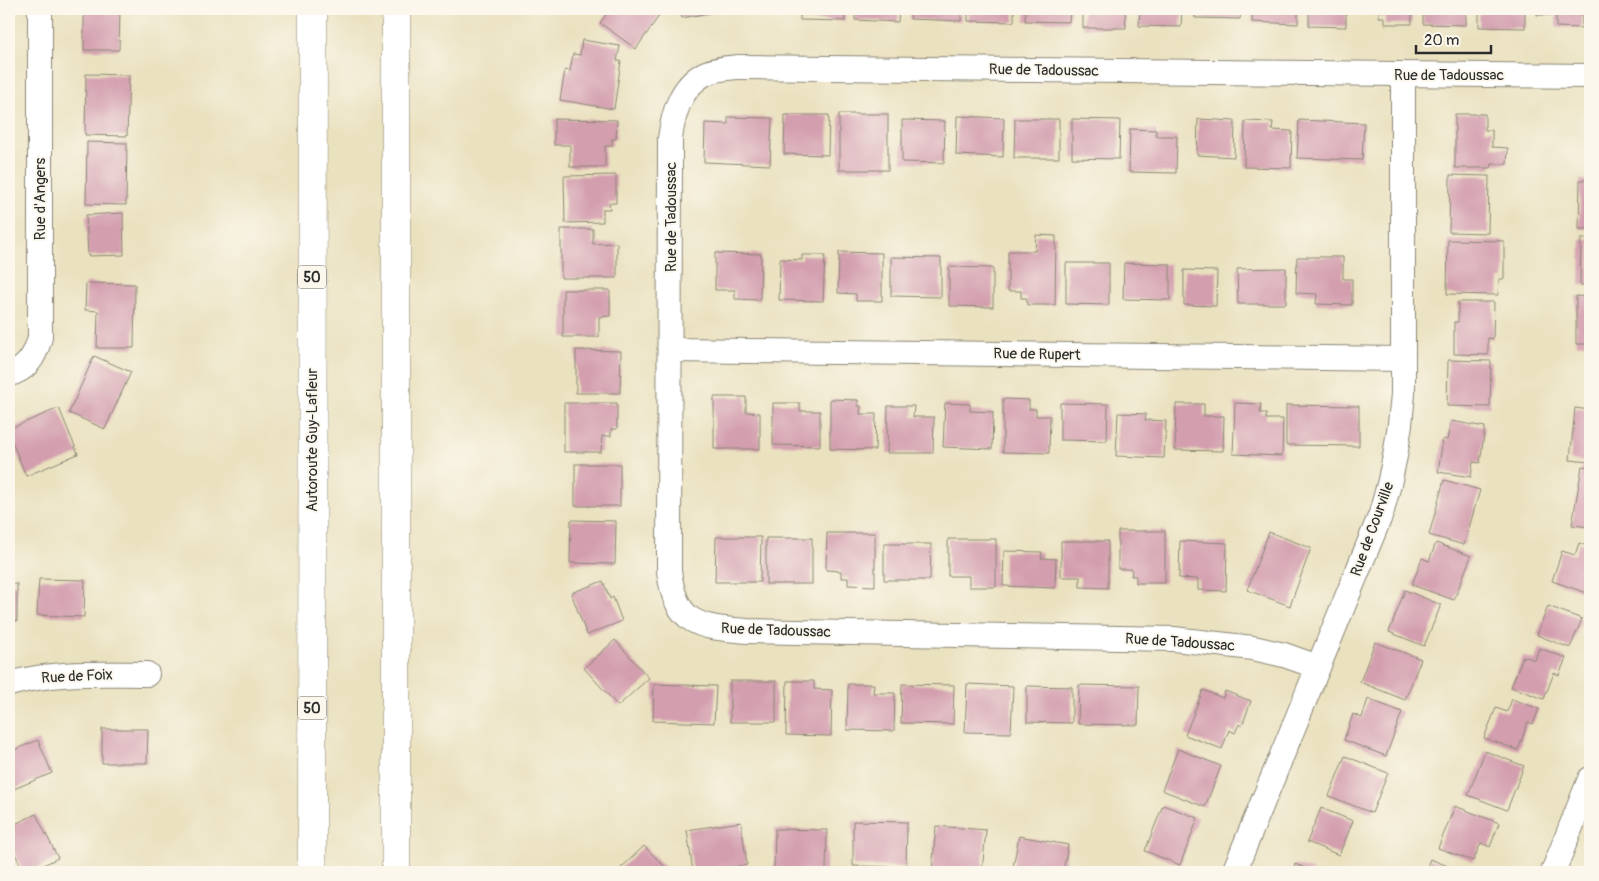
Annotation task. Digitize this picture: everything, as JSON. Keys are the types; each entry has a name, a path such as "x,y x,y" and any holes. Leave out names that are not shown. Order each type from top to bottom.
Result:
{"highway":[{"name":"Autoroute Guy-Lafleur","path":"312,872 313,9"},
{"path":"396,9 396,872"}],"street":[{"name":"Rue d'Angers","path":"9,374 28,364 37,351 40,337 40,9"},
{"name":"Rue de Tadoussac","path":"1318,667 1284,655 1253,648 1174,639 747,631 701,626 686,616 676,602 669,571 670,139 673,118 680,101 690,86 704,74 738,67 1590,76"},
{"name":"Rue de Courville","path":"1234,872 1381,514 1390,484 1401,423 1404,74"},
{"name":"Rue de Rupert","path":"671,350 1403,359"},
{"name":"Rue de Foix","path":"9,684 26,679 59,674 147,674"},
{"path":"1553,872 1581,832 1590,779"}],"building":[{"path":"84,9 120,9 119,50 84,50"},
{"path":"610,9 655,9 661,13 636,49 600,23"},
{"path":"680,9 725,9 725,10 682,18"},
{"path":"741,9 787,9 787,14 741,13"},
{"path":"800,9 845,9 845,21 800,20"},
{"path":"855,9 899,9 898,22 855,20"},
{"path":"911,9 961,9 961,21 910,19"},
{"path":"968,9 1014,9 1014,22 968,21"},
{"path":"1026,9 1070,9 1069,22 1025,21"},
{"path":"1083,9 1125,9 1126,28 1083,28"},
{"path":"1140,9 1182,9 1181,27 1139,26"},
{"path":"1195,9 1241,9 1240,19 1195,18"},
{"path":"1253,9 1298,9 1298,24 1252,22"},
{"path":"1309,9 1346,9 1346,27 1309,26"},
{"path":"1379,9 1412,9 1412,24 1385,24 1385,17 1379,17"},
{"path":"1423,9 1466,9 1466,25 1423,24"},
{"path":"1479,9 1525,9 1525,28 1479,27"},
{"path":"1537,9 1582,9 1582,28 1556,27 1556,15 1537,15"},
{"path":"582,40 620,46 617,61 621,61 614,109 560,100 565,70 570,71 573,54 580,55"},
{"path":"86,74 129,75 127,136 85,135"},
{"path":"839,114 888,114 888,170 839,170"},
{"path":"1455,114 1485,114 1485,130 1492,130 1492,147 1508,148 1507,164 1492,164 1491,168 1455,168"},
{"path":"785,115 829,115 828,155 784,154"},
{"path":"957,116 1004,118 1003,157 956,155"},
{"path":"728,117 772,118 770,165 704,162 705,123 728,124"},
{"path":"554,119 617,120 616,139 612,139 612,146 605,146 605,167 570,167 570,145 554,145"},
{"path":"1015,119 1059,119 1059,158 1014,158"},
{"path":"1072,119 1120,120 1119,159 1072,158"},
{"path":"1198,119 1235,121 1234,157 1197,155"},
{"path":"902,120 945,121 944,163 902,162"},
{"path":"1299,120 1364,123 1362,160 1297,158"},
{"path":"1245,121 1273,122 1272,130 1292,131 1291,168 1244,167"},
{"path":"1130,129 1156,130 1156,136 1177,136 1176,173 1129,172"},
{"path":"87,142 127,143 126,205 86,204"},
{"path":"616,175 616,203 609,203 610,209 603,209 603,222 565,223 564,176"},
{"path":"1450,175 1489,176 1488,233 1449,232"},
{"path":"1580,180 1590,180 1590,229 1579,229"},
{"path":"123,213 124,255 88,256 86,215"},
{"path":"561,229 593,229 593,244 617,243 617,278 561,278"},
{"path":"1036,235 1056,236 1055,305 1027,305 1027,298 1021,298 1021,291 1008,291 1008,251 1035,251"},
{"path":"1581,239 1590,239 1590,285 1580,285"},
{"path":"1448,240 1504,241 1504,279 1499,279 1498,295 1447,294"},
{"path":"839,252 882,253 882,301 856,301 856,294 838,293"},
{"path":"715,253 761,254 760,300 735,299 735,290 715,290"},
{"path":"802,255 825,255 823,301 779,300 780,259 802,260"},
{"path":"891,257 941,258 941,297 891,296"},
{"path":"1297,257 1343,257 1343,279 1352,279 1352,305 1316,304 1317,294 1296,293"},
{"path":"1066,263 1109,263 1109,305 1066,304"},
{"path":"1124,263 1170,264 1170,300 1123,299"},
{"path":"949,267 993,268 993,307 949,306"},
{"path":"1286,268 1286,304 1238,304 1237,269"},
{"path":"1184,270 1217,271 1216,306 1184,305"},
{"path":"86,283 135,284 134,348 97,348 98,311 85,310"},
{"path":"563,290 610,290 610,316 599,317 599,337 563,337"},
{"path":"1576,296 1590,297 1590,344 1576,344"},
{"path":"1458,302 1494,302 1493,339 1488,338 1488,355 1454,354 1454,322 1458,322"},
{"path":"576,350 621,351 620,393 576,393"},
{"path":"94,356 131,372 105,429 69,413"},
{"path":"1448,360 1491,361 1490,407 1447,406"},
{"path":"1587,368 1590,368 1590,402 1587,402"},
{"path":"714,397 746,397 746,412 760,413 760,449 714,449"},
{"path":"830,399 858,400 858,406 861,406 860,414 876,414 875,450 830,449"},
{"path":"1003,399 1029,400 1029,409 1036,409 1036,416 1050,416 1049,453 1003,452"},
{"path":"564,403 617,403 617,429 611,429 611,436 602,436 601,452 564,452"},
{"path":"773,403 800,403 800,411 820,411 820,446 773,445"},
{"path":"945,403 970,404 970,411 993,412 992,449 943,447"},
{"path":"1060,403 1108,404 1107,441 1060,440"},
{"path":"1235,403 1261,404 1260,413 1266,413 1266,419 1283,419 1282,456 1233,454"},
{"path":"1176,404 1204,404 1204,416 1224,416 1223,451 1175,450"},
{"path":"1286,405 1359,406 1359,446 1286,445"},
{"path":"888,406 914,406 913,417 934,417 933,453 887,453"},
{"path":"59,408 78,454 26,476 9,434 9,429"},
{"path":"1575,408 1590,410 1590,462 1570,460"},
{"path":"1118,413 1146,414 1145,420 1166,421 1164,458 1116,456"},
{"path":"1451,421 1485,427 1480,463 1473,462 1471,477 1438,472 1443,439 1447,440"},
{"path":"575,464 620,464 620,506 575,506"},
{"path":"1582,466 1590,467 1590,527 1572,525"},
{"path":"1444,480 1480,490 1464,545 1429,535"},
{"path":"571,520 616,521 615,564 570,563"},
{"path":"1118,531 1165,531 1165,583 1136,583 1136,576 1131,576 1132,569 1118,569"},
{"path":"1269,532 1311,548 1290,606 1247,590"},
{"path":"827,533 875,533 875,586 848,585 848,578 841,578 841,571 826,570"},
{"path":"716,537 761,537 760,582 715,582"},
{"path":"766,538 812,538 812,584 766,584"},
{"path":"948,539 996,539 996,587 969,587 969,576 948,576"},
{"path":"1061,541 1108,541 1108,588 1080,587 1080,577 1061,577"},
{"path":"1180,541 1227,543 1226,591 1198,590 1198,579 1179,578"},
{"path":"1436,543 1471,556 1454,600 1412,585 1422,558 1429,561"},
{"path":"1579,543 1590,547 1590,584 1587,593 1552,581 1562,551 1575,555"},
{"path":"884,544 931,544 930,580 884,580"},
{"path":"1004,551 1042,552 1041,558 1056,559 1055,588 1003,586"},
{"path":"39,579 85,580 84,617 37,615"},
{"path":"603,581 610,599 613,597 622,621 587,635 571,593"},
{"path":"9,584 17,584 17,621 9,621"},
{"path":"1405,590 1441,605 1424,646 1389,632"},
{"path":"1548,606 1582,619 1570,648 1537,635"},
{"path":"615,640 649,678 618,706 584,668"},
{"path":"1375,642 1421,659 1405,700 1360,682"},
{"path":"1539,648 1566,658 1559,675 1554,673 1544,699 1511,687 1523,656 1535,660"},
{"path":"730,681 776,681 776,722 730,722"},
{"path":"787,681 814,681 814,689 832,690 831,736 786,735"},
{"path":"654,684 716,686 714,723 653,721"},
{"path":"848,684 874,684 873,693 895,693 894,731 847,730"},
{"path":"902,684 954,685 953,724 901,723"},
{"path":"967,684 1013,686 1011,733 965,732"},
{"path":"1079,685 1139,686 1138,725 1078,724"},
{"path":"1027,686 1072,687 1072,723 1027,722"},
{"path":"1203,690 1223,698 1225,691 1251,701 1242,726 1239,724 1235,733 1229,730 1222,749 1185,735"},
{"path":"1368,699 1402,712 1386,756 1344,740 1353,714 1362,718"},
{"path":"1512,699 1539,709 1533,724 1528,722 1518,750 1484,738 1496,708 1507,712"},
{"path":"102,729 148,729 147,763 102,763"},
{"path":"38,740 52,773 9,791 9,752"},
{"path":"1178,749 1221,766 1205,807 1162,790"},
{"path":"1485,751 1524,766 1507,810 1468,795"},
{"path":"1345,756 1388,773 1372,813 1329,796"},
{"path":"1163,805 1198,818 1180,865 1145,851"},
{"path":"1455,806 1499,823 1490,847 1481,843 1473,861 1438,848"},
{"path":"1321,808 1353,821 1339,855 1307,842"},
{"path":"36,814 58,858 29,872 24,872 9,842 9,827"},
{"path":"853,821 907,822 906,867 853,866"},
{"path":"741,822 747,865 693,872 687,830"},
{"path":"936,826 986,830 982,872 932,871"},
{"path":"775,829 827,830 826,871 774,870"},
{"path":"1019,836 1068,845 1063,872 1012,872"},
{"path":"644,846 670,872 617,872 620,869"},
{"path":"1430,859 1463,872 1425,872"},
{"path":"1295,864 1315,872 1292,872"},
{"path":"1141,867 1156,872 1139,872"}]}
